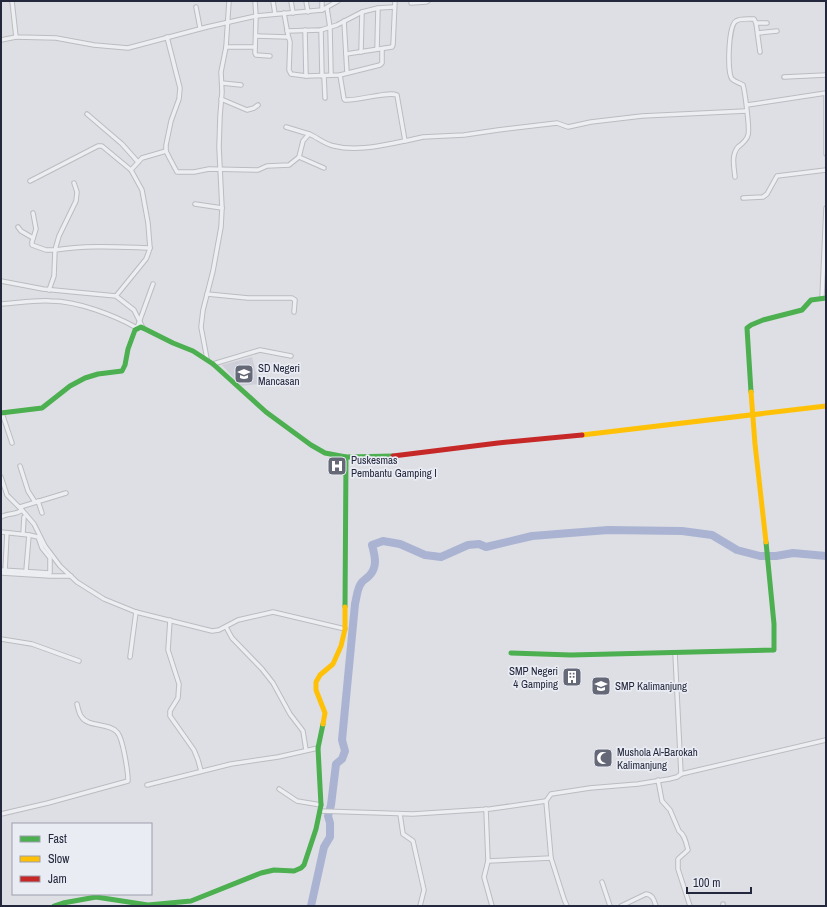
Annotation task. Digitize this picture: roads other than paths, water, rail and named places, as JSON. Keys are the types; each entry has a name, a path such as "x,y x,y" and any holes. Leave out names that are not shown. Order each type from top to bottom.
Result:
{"street":[{"path":"12,1 16,37"},
{"path":"207,359 200,326 216,256 220,227 222,208 219,147 222,83 221,72 226,47 229,2 235,1"},
{"path":"255,1 256,55 270,56"},
{"path":"273,1 274,14"},
{"path":"291,1 293,13"},
{"path":"306,1 308,12"},
{"path":"322,1 322,10"},
{"path":"1,40 16,37 56,38 94,45 128,48 200,28 256,16 322,10 338,1"},
{"path":"346,54 390,48 393,45 395,1"},
{"path":"411,3 428,1"},
{"path":"196,7 200,28"},
{"path":"287,31 321,30 330,28 362,12 378,8 394,7"},
{"path":"327,8 330,28 330,76"},
{"path":"377,49 378,8"},
{"path":"361,52 362,12"},
{"path":"284,13 290,42 290,74 306,76 340,75 382,64 382,49"},
{"path":"735,177 734,155 736,150 749,134 746,112 747,105 743,85 731,78 730,72 730,43 732,26 735,21 754,19 758,33 760,52"},
{"path":"344,21 347,73"},
{"path":"756,24 767,23"},
{"path":"305,30 306,76"},
{"path":"321,30 325,98"},
{"path":"758,33 777,31"},
{"path":"256,36 288,37"},
{"path":"167,37 180,88 179,99 167,138 166,151 177,172 194,172 203,169 258,170 267,166 289,165 299,157 303,141 309,134"},
{"path":"226,47 255,48"},
{"path":"340,75 345,100 364,99 392,94 397,95 405,141"},
{"path":"784,77 826,75"},
{"path":"222,83 242,85"},
{"path":"747,105 826,94 826,154"},
{"path":"221,99 247,110 258,105"},
{"path":"286,127 309,134 333,146 362,148 423,137 464,135 557,123 568,126 642,116 746,112"},
{"path":"86,114 122,144 138,162"},
{"path":"30,181 98,146 102,146 131,170 142,190 148,223 150,248 146,259 116,296"},
{"path":"131,170 142,158 166,151"},
{"path":"299,157 324,168"},
{"path":"743,198 763,197 767,194 777,176 826,170"},
{"path":"49,290 54,276 55,250 59,236 76,201 77,192 74,183"},
{"path":"195,204 222,208"},
{"path":"511,653 558,655 774,650 774,624 768,561 754,444 754,415 747,328 748,326 764,320 797,312 811,300 824,298 826,208"},
{"path":"33,213 36,229 32,245 46,250 108,246 150,248"},
{"path":"18,227 21,231 33,238"},
{"path":"1,281 49,290 116,296 134,310 143,328"},
{"path":"12,442 2,413 36,410 42,408 70,386 85,378 98,374 122,371 125,365 130,342 137,328 153,284"},
{"path":"208,294 248,298 292,298 295,300 294,312"},
{"path":"1,304 52,301 88,308 137,328 143,328 207,359 266,412 310,446 325,453 346,457 389,456 503,442 557,438 826,406"},
{"path":"213,364 260,350 291,356"},
{"path":"54,906 96,897 148,905 191,901 261,873 272,870 295,872 302,869 316,829 320,808 318,748 325,713 316,690 316,682 320,675 333,664 341,646 345,629 346,457"},
{"path":"20,466 28,491 36,501 42,513"},
{"path":"1,477 7,495 34,524 45,546 60,566 77,582 104,599 136,612 212,631 219,630 238,620 273,612 345,629"},
{"path":"1,517 20,512 21,509 36,501 66,493"},
{"path":"23,534 24,517"},
{"path":"1,532 38,537 42,548 50,558 50,573 2,571"},
{"path":"2,571 7,533"},
{"path":"26,571 29,535"},
{"path":"2,571 50,576 71,576"},
{"path":"130,657 136,612"},
{"path":"170,620 168,650 179,684 178,698 170,711 170,716 194,750 201,771"},
{"path":"226,627 232,638 262,669 273,683 290,714 303,731 306,750"},
{"path":"1,640 32,644 79,661"},
{"path":"675,653 681,774"},
{"path":"1,814 128,781 122,741 118,733 110,727 95,724 81,718 76,704"},
{"path":"567,906 551,858 546,801 551,794 590,788 638,784 674,778 681,774 826,740"},
{"path":"147,785 231,764 278,757 318,748"},
{"path":"658,780 662,801 670,810 679,832 682,833 688,850 678,860 678,869 690,906"},
{"path":"279,789 297,801 329,811 400,814 486,809 546,801"},
{"path":"486,809 488,861 484,877 492,906"},
{"path":"400,814 403,834 413,841 421,874 424,890 420,906"},
{"path":"488,861 551,858"},
{"path":"602,882 610,906"},
{"path":"621,906 646,894 652,897 656,906"}],"waterway":[{"path":"311,906 324,847 330,837 330,823 328,816 331,805 336,764 342,759 345,751 342,740 355,604 360,584 372,573 374,569 375,557 372,545 383,541 400,544 425,555 441,557 468,545 479,544 486,547 532,536 608,530 682,531 712,535 737,550 760,556 776,556 793,553 826,556"}],"place":[{"name":"SD Negeri Mancasan","path":"244,374"},
{"name":"Puskesmas Pembantu Gamping I","path":"337,466"},
{"name":"SMP Negeri 4 Gamping","path":"572,677"},
{"name":"SMP Kalimanjung","path":"601,686"},
{"name":"Mushola Al-Barokah Kalimanjung","path":"603,758"}]}
